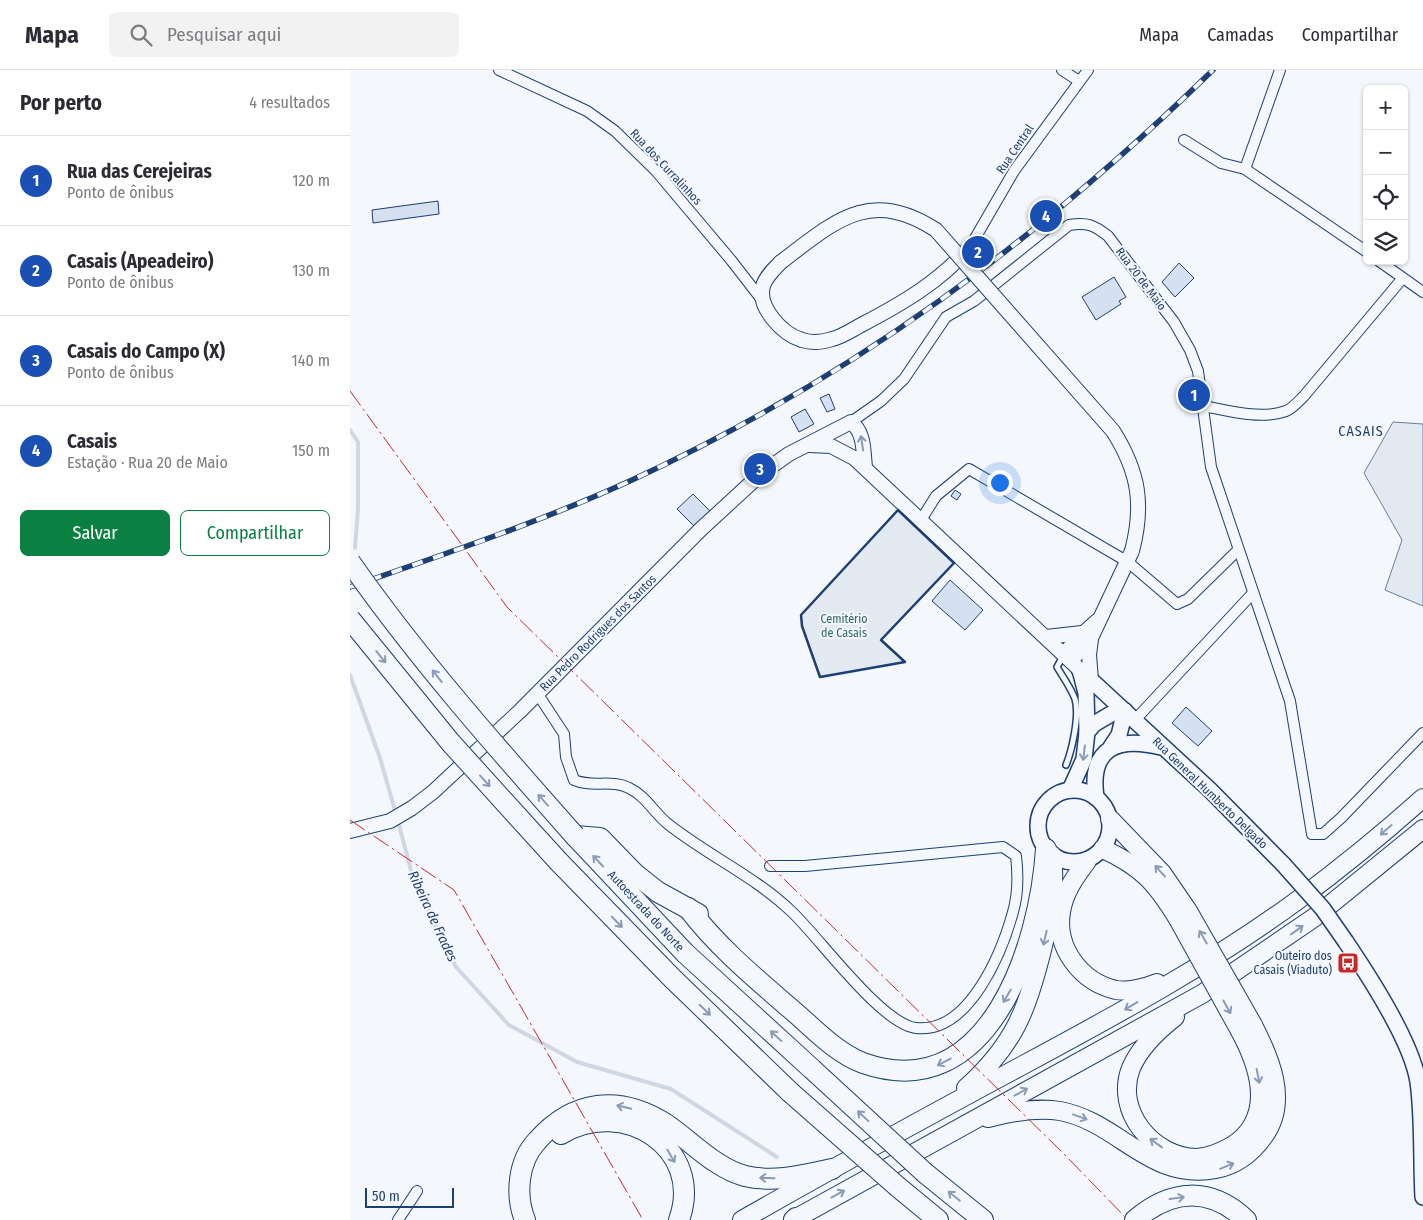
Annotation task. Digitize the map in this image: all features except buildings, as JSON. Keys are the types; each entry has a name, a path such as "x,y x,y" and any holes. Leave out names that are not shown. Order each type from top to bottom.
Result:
{"highway":[{"name":"Autoestrada do Norte","path":"350,562 376,599 474,722 575,836 685,953 925,1173 983,1220"},
{"path":"350,619 451,744 559,862 673,979 790,1092 938,1220"},
{"path":"742,1220 935,1112 1119,1013 1188,972 1297,901 1372,843 1423,798"},
{"path":"963,1124 1009,1112 1059,1111 1081,1117 1101,1127 1145,1157 1174,1169 1198,1173 1223,1168 1241,1159 1257,1146 1268,1131 1275,1111 1277,1089 1271,1067 1183,915 1162,873 1110,819"},
{"path":"1247,1028 1261,1091 1258,1110 1251,1126 1236,1143 1219,1154 1197,1158 1172,1154 1154,1143 1140,1129 1130,1110 1127,1089 1130,1070 1140,1050 1157,1031 1202,994 1315,917 1423,829"},
{"path":"575,836 600,838 634,873 658,892 719,926 762,966 812,1027 838,1049 862,1063 891,1070 913,1071 928,1068 956,1056 978,1038 992,1021 1014,983 1033,925 1049,852"},
{"path":"1103,849 1124,858 1142,871 1165,898 1183,915"},
{"path":"935,1112 985,1071 1014,1031 1025,1009 1033,985 1054,895 1049,852"},
{"path":"1087,861 1072,881 1060,913 1064,946 1073,963 1087,978 1117,990 1154,984 1188,972"},
{"path":"794,1219 963,1124 1202,994"},
{"path":"525,1220 521,1211 519,1188 523,1165 534,1144 551,1125 571,1112 596,1105 618,1105 641,1112 664,1124 726,1167 744,1175 778,1179 832,1169"},
{"path":"537,1220 532,1208 531,1188 535,1170 544,1150 558,1136 576,1125 598,1120 618,1120 637,1126 656,1137 672,1154 680,1174 683,1195 679,1220"},
{"path":"1135,1220 1152,1206 1171,1198 1193,1196 1213,1198 1232,1208 1246,1220"}],"main road":[{"name":"Rua General Humberto Delgado","path":"1072,662 1210,790 1283,864 1323,909 1370,978 1418,1063 1423,1197"},
{"path":"1070,790 1084,759 1087,732 1086,693 1072,662"},
{"path":"1087,732 1101,719 1111,714 1130,716 1111,747 1104,752 1095,767 1096,797"},
{"path":"1111,747 1146,743 1163,747"},
{"path":"1070,790 1079,790 1096,797 1107,811 1110,819 1111,830 1103,849 1087,861 1075,863 1063,861 1049,852 1040,839 1039,818 1050,799 1070,790"}],"street":[{"name":"Rua dos Curralinhos","path":"499,70 586,111 615,131 656,171 762,300"},
{"path":"1062,70 1078,81"},
{"name":"Rua Central","path":"970,247 1014,171 1078,81 1088,70"},
{"path":"1245,169 1280,70"},
{"path":"1184,140 1221,163 1245,169 1363,249"},
{"path":"970,247 930,285 906,302 834,339 818,342 802,340 786,332 770,314 762,300 763,285 770,273 781,262 844,217 864,211 883,210 901,212 920,220 936,230 1100,417 1125,450 1138,490 1140,512 1130,556 1098,621 1086,636 1072,662"},
{"name":"Rua 20 de Maio","path":"847,424 881,401 904,379 946,317 974,301 1069,225 1082,222 1094,225 1108,236 1174,322 1190,350 1198,371 1211,467 1290,701 1312,834 1323,834 1341,818 1423,733"},
{"path":"1384,265 1423,292"},
{"path":"1204,406 1254,414 1287,411 1304,396 1402,279"},
{"path":"847,424 858,429 862,439 860,463"},
{"name":"Rua Pedro Rodrigues dos Santos","path":"350,831 390,821 412,808 433,792 537,694 708,523 775,464 847,424"},
{"name":"Rua General Humberto Delgado","path":"807,445 831,446 860,463 1072,662"},
{"path":"921,520 936,496 969,469 1130,556 1172,602 1177,604 1188,599 1238,550"},
{"path":"1130,716 1253,593"},
{"path":"1046,637 1086,636"},
{"path":"1086,636 1091,680"},
{"path":"537,694 564,734 566,757 574,780 588,784 617,783 639,794 666,822 706,851 754,880 791,910 887,1015 916,1028 944,1024 971,1001 994,964 1014,911 1017,870 1016,856 1003,847 805,866 770,866"},
{"path":"398,1220 417,1191"}],"lane":[{"path":"1066,765 1072,752 1076,710 1072,692 1057,667 1072,662"}],"green space":[{"path":"1393,422 1423,424 1423,606 1385,590 1402,540 1364,473"},
{"name":"Cemitério de Casais","path":"898,510 954,563 881,639 905,662 820,677 802,626 801,615"}],"waterway":[{"name":"Ribeira de Frades","path":"350,430 358,442 358,509 355,548"},
{"name":"Ribeira de Frades","path":"350,675 380,758 396,814"},
{"name":"Ribeira de Frades","path":"398,821 414,882 456,967 509,1025 577,1062 671,1089 777,1157"}],"railway":[{"path":"350,587 492,537 632,480 714,440 792,396 867,350 940,300 1011,247 1080,191 1213,70"}],"wall":[{"path":"898,510 954,563 881,640 905,662 820,677 802,626 801,615 898,510"}],"power":[{"path":"350,391 507,607 1064,1154 1128,1220"},
{"path":"350,820 454,890 643,1220"}],"place":[{"name":"Casais","path":"1046,216"},
{"name":"Casais (Apeadeiro)","path":"978,252"},
{"name":"Rua das Cerejeiras","path":"1194,395"},
{"name":"Casais do Campo (X)","path":"760,469"},
{"name":"Outeiro dos Casais (Viaduto)","path":"1348,963"}],"district":[{"name":"CASAIS","path":"1361,431"}]}
